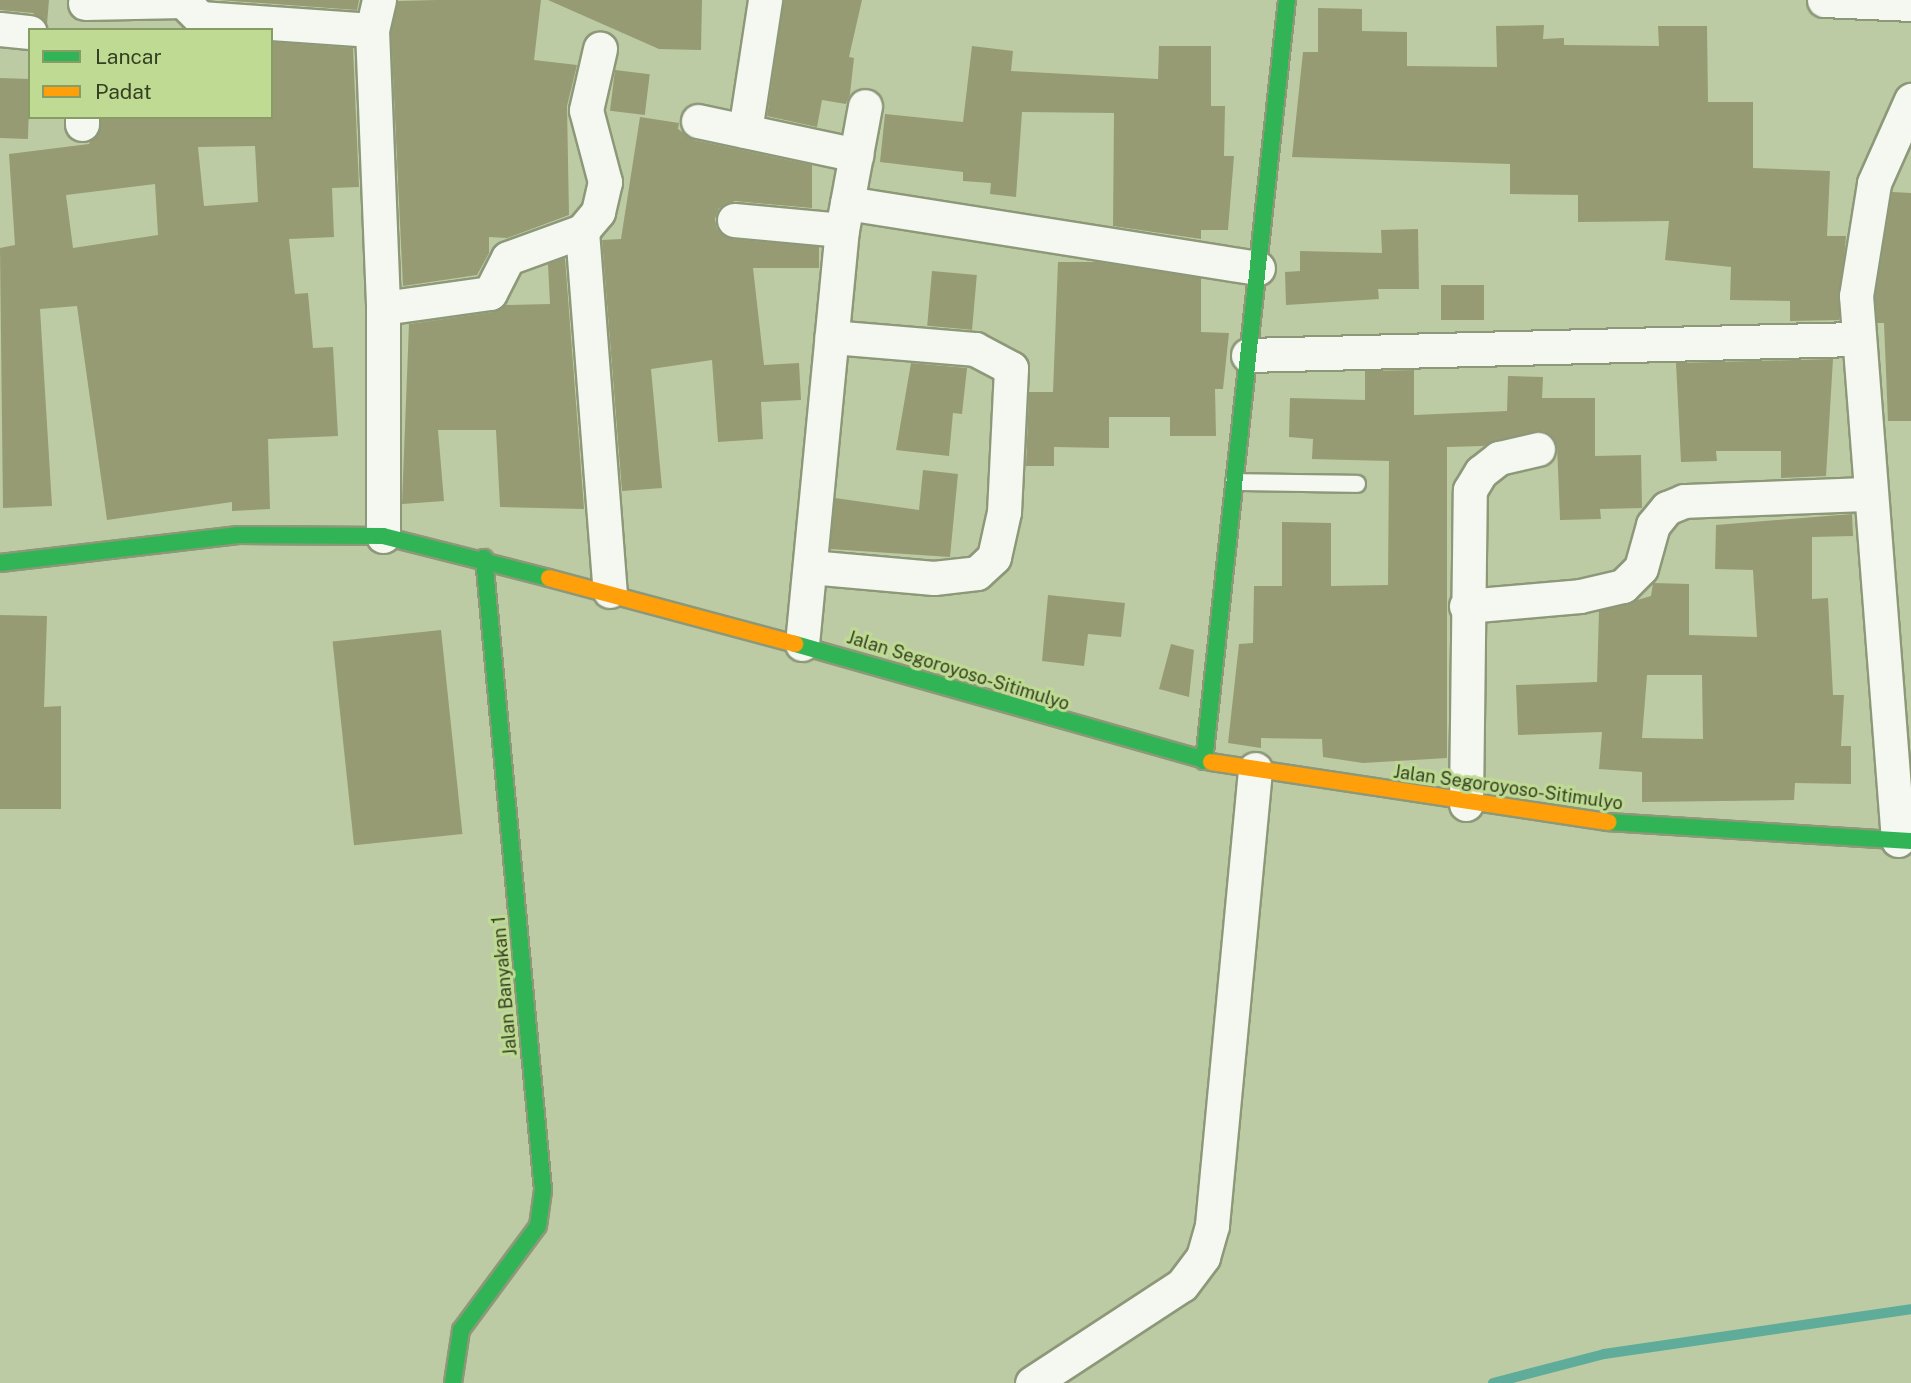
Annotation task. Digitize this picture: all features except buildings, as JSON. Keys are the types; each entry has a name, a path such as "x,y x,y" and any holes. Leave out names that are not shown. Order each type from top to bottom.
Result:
{"main road":[{"path":"1204,761 1287,0"},
{"name":"Jalan Segoroyoso-Sitimulyo","path":"0,563 238,535 383,536 484,558 610,592 1204,761 1466,804 1606,822 1905,840"},
{"name":"Jalan Banyakan 1","path":"453,1383 461,1330 512,1268 538,1226 543,1190 484,558"}],"street":[{"path":"745,131 765,0"},
{"path":"1824,0 1911,4"},
{"path":"84,11 183,1 200,18 375,15 383,308 383,536"},
{"path":"0,29 28,32"},
{"path":"383,308 490,293 508,258 582,231 598,212 605,182 586,110 600,49"},
{"path":"1905,840 1868,494 1855,340 1860,251 1874,183 1911,100"},
{"path":"802,645 845,216 865,106"},
{"path":"698,121 856,155"},
{"path":"734,220 845,216 1258,268"},
{"path":"582,231 610,592"},
{"path":"810,567 934,578 977,573 994,557 1004,512 1011,368 975,349 832,337"},
{"path":"1248,355 1855,340"},
{"path":"1466,804 1466,606 1470,490 1499,458 1538,449"},
{"path":"1466,606 1580,596 1623,586 1641,568 1653,525 1667,508 1684,500 1868,494"},
{"path":"1032,1383 1182,1285 1203,1257 1212,1225 1255,769"}],"lane":[{"path":"1234,482 1357,484"}],"waterway":[{"path":"1493,1383 1604,1354 1911,1309"}],"traffic: fast":[{"path":"1204,761 1287,0"},
{"path":"0,563 238,535 383,536 549,578"},
{"path":"453,1383 461,1330 538,1226 543,1190 484,558"},
{"path":"795,644 1211,762"},
{"path":"1608,822 1911,841"}],"traffic: slow":[{"path":"549,578 795,644"},
{"path":"1211,762 1608,822"}]}
